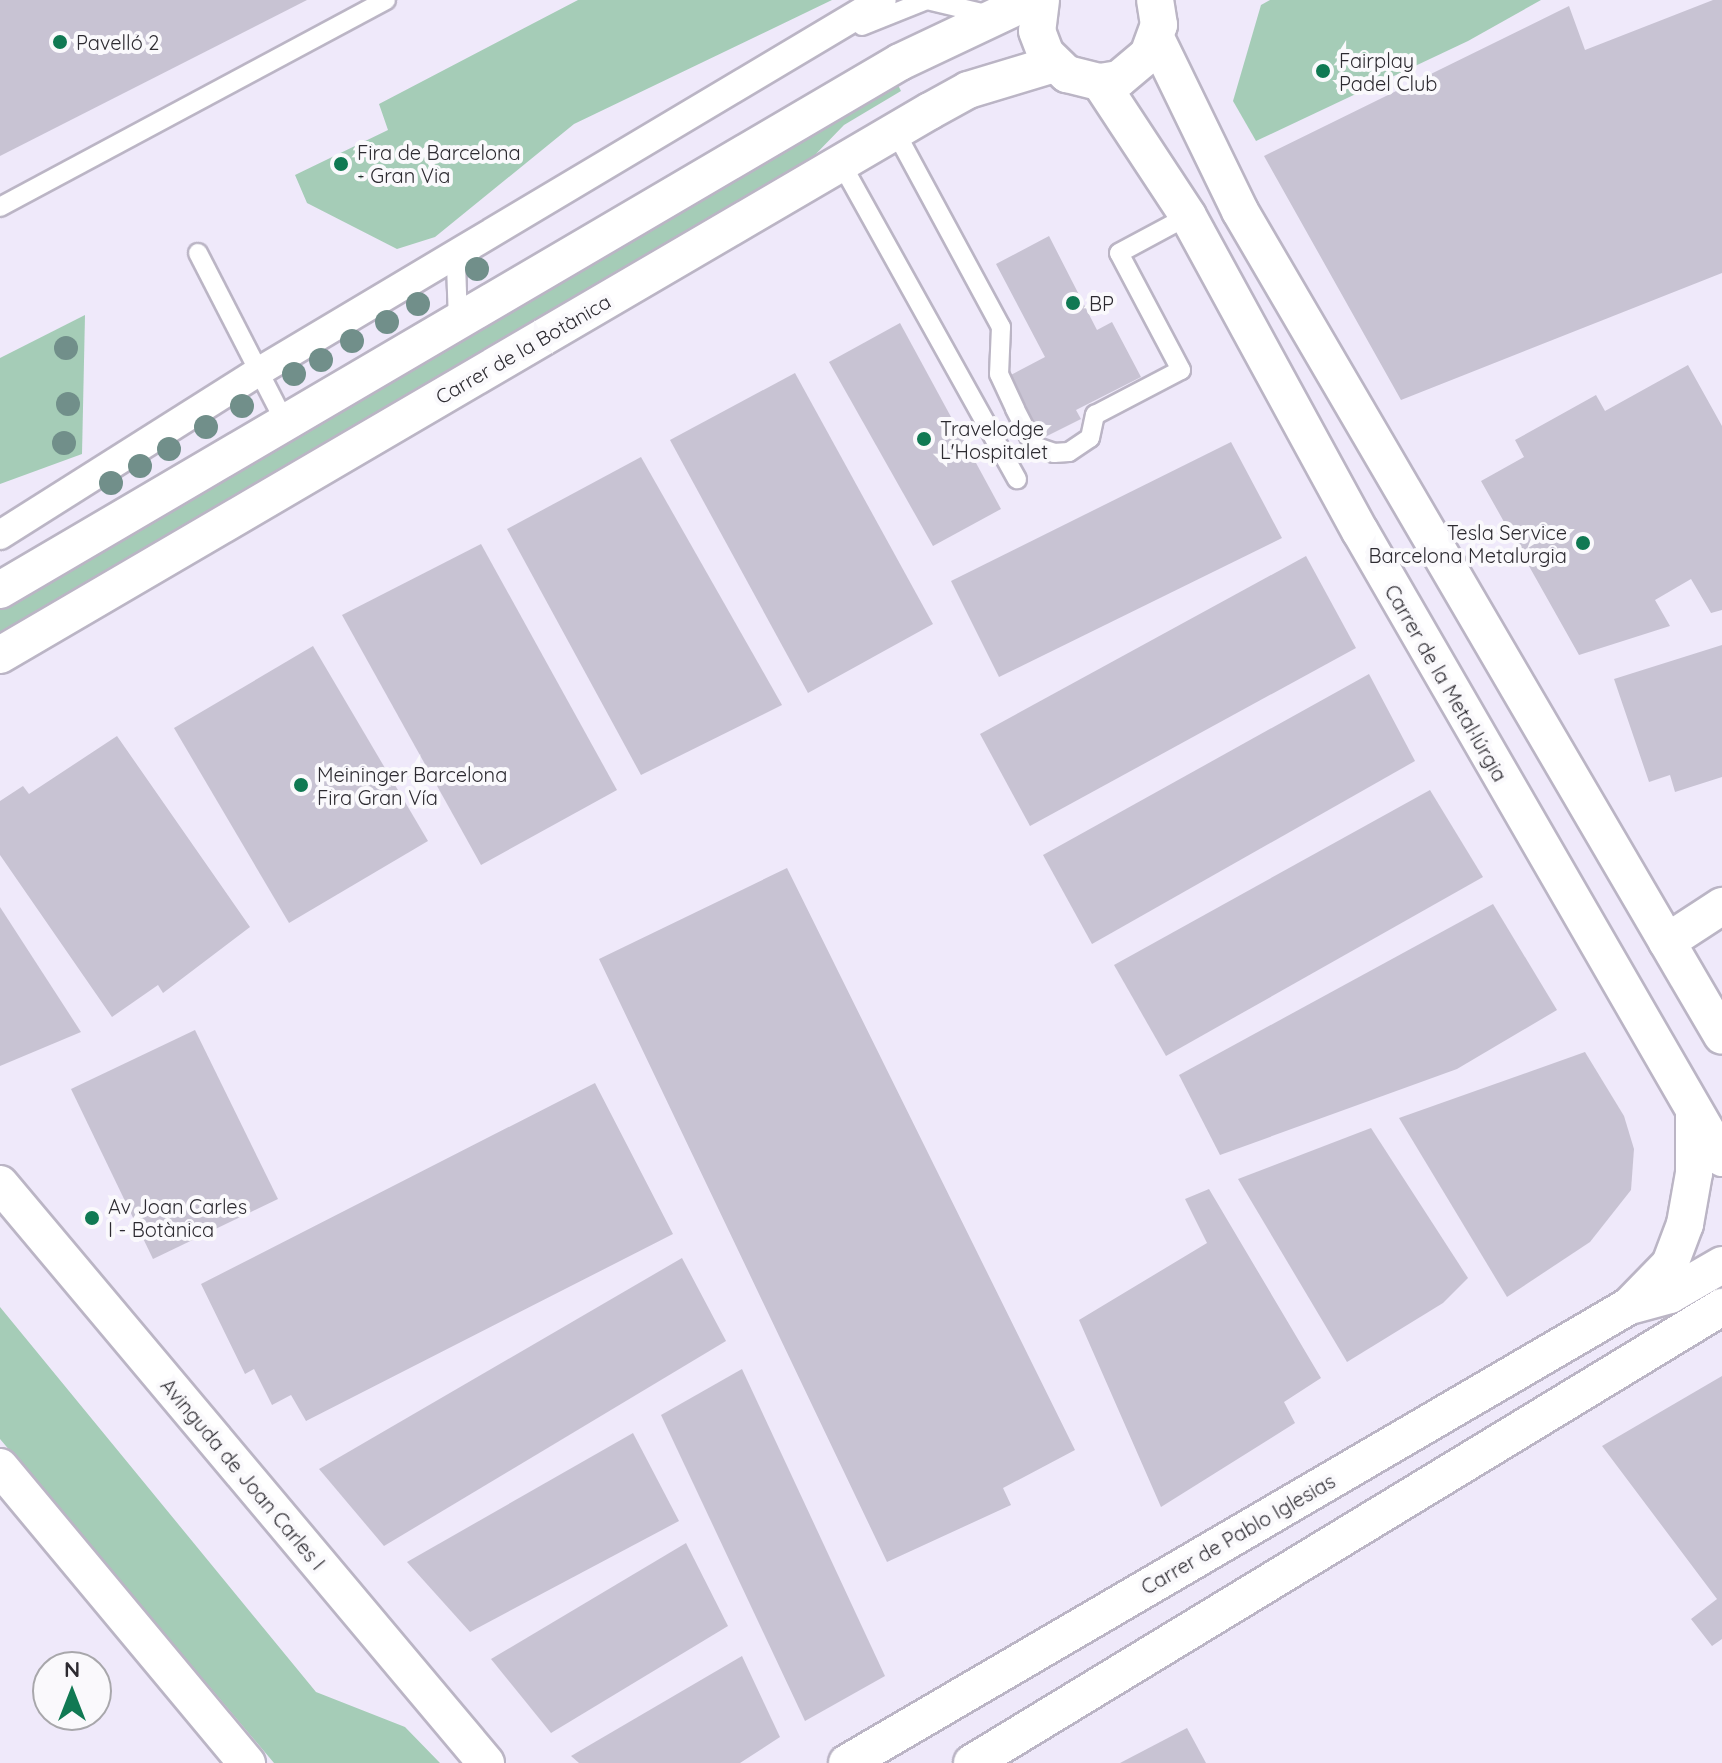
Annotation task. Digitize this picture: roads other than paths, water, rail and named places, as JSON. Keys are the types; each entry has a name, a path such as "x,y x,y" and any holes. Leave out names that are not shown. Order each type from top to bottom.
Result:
{"street":[{"path":"0,535 258,372 882,0"},
{"path":"0,590 900,62 1031,0"},
{"path":"1041,0 1037,31 1054,64 1075,78 1100,82 1135,69 1156,38"},
{"path":"1155,0 1156,38 1240,211 1722,1036"},
{"name":"Carrer de la Botànica","path":"0,655 968,90 1054,64"},
{"name":"Carrer de la Metal·lúrgia","path":"1100,82 1188,216 1360,531 1694,1115 1722,1158"},
{"path":"1667,942 1722,906"},
{"name":"Carrer de Pablo Iglesias","path":"1629,1306 1670,1264 1685,1224 1694,1173 1694,1115"},
{"name":"Avinguda de Joan Carles I","path":"0,1184 486,1763"},
{"name":"Carrer de Pablo Iglesias","path":"847,1763 1629,1306 1670,1295 1722,1265"},
{"path":"972,1763 1706,1329 1722,1307"},
{"path":"0,1467 247,1763"}],"lane":[{"path":"0,207 386,0"},
{"path":"458,321 456,264 873,20 927,0 996,16"},
{"path":"895,131 1001,327 999,374 1015,409 1034,446 1054,453 1069,452 1090,438 1095,415 1181,370 1119,253 1188,216"},
{"path":"841,163 1017,479"},
{"path":"198,253 285,422"}],"place":[{"name":"Pavelló 2","path":"60,42"},
{"name":"Fairplay Padel Club","path":"1323,71"},
{"name":"Fira de Barcelona - Gran Via","path":"341,164"},
{"name":"BP","path":"1073,303"},
{"name":"Travelodge L'Hospitalet","path":"924,439"},
{"name":"Tesla Service Barcelona Metalurgia","path":"1583,543"},
{"name":"Meininger Barcelona Fira Gran Vía","path":"301,785"},
{"name":"Av Joan Carles I - Botànica","path":"92,1218"}]}
